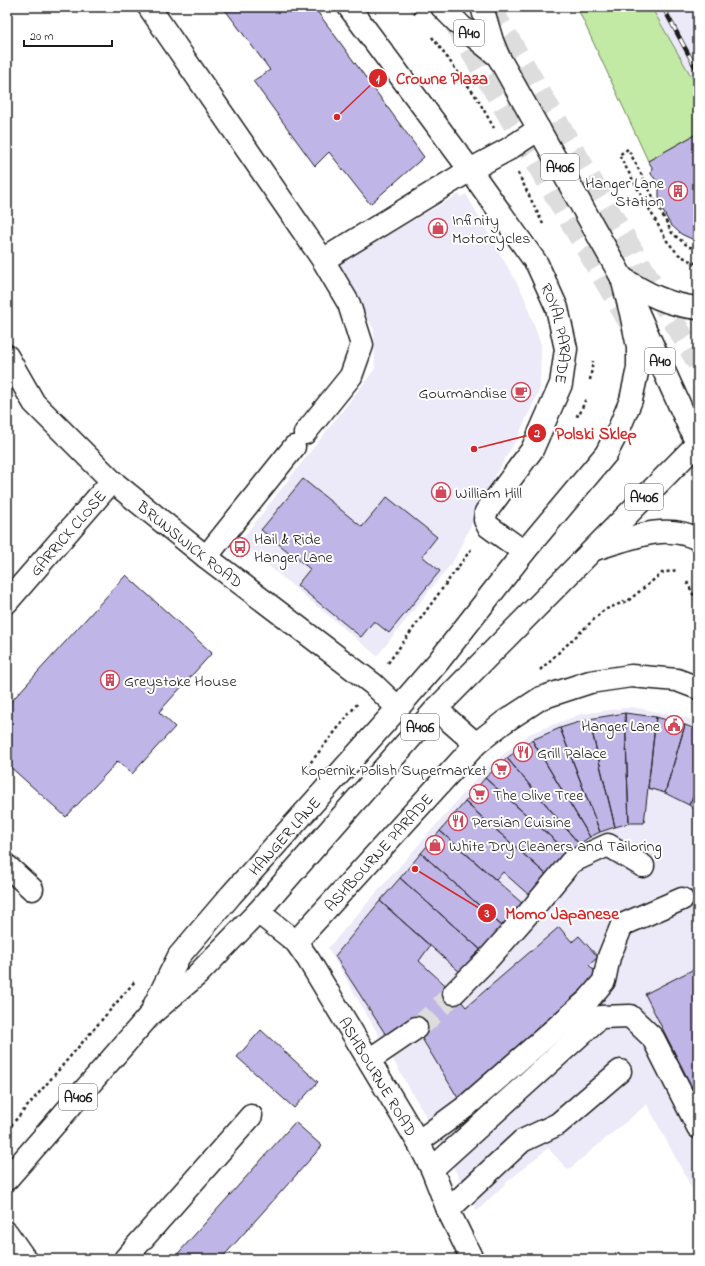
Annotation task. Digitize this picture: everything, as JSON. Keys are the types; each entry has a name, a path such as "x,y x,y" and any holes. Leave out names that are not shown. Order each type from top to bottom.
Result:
{"main road":[{"path":"149,7 323,260 349,304 362,345 351,376 206,557"},
{"name":"ROYAL PARADE","path":"349,7 470,170 537,264 557,308 566,349 561,384 532,450 486,512 485,520 488,526"},
{"name":"A40","path":"442,7 462,27 498,56"},
{"name":"A406","path":"482,7 498,56 622,278 644,292 667,302 684,307 698,308"},
{"path":"323,260 470,170 507,150 539,129"},
{"name":"A40","path":"622,278 698,444"},
{"name":"HANGER LANE","path":"149,1016 179,956 231,895 438,662 524,552 606,454 618,432 631,400 638,368 638,347 622,278"},
{"name":"BRUNSWICK ROAD","path":"7,356 34,403 112,481 206,557 373,684 398,708"},
{"name":"HANGER LANE","path":"7,1179 149,1016 197,975 258,912 436,709 698,444"},
{"name":"GARRICK CLOSE","path":"7,602 112,481"},
{"path":"488,526 524,552"},
{"name":"A406","path":"592,550 654,532 673,531 690,535 698,539"},
{"name":"ASHBOURNE PARADE","path":"296,942 476,744 504,722 541,698 590,682 632,676 677,680 698,688"},
{"path":"436,709 476,744"},
{"path":"454,993 488,959 571,862 608,844 643,866"},
{"path":"7,866 32,888"},
{"path":"418,1142 464,1108 588,1000 604,981 609,957 622,925 682,899"},
{"name":"ASHBOURNE ROAD","path":"258,912 296,942 308,959 418,1142 432,1169 448,1210 472,1259"},
{"path":"432,1169 600,1017 630,1016 654,1038 698,1127"},
{"path":"369,1060 416,1028"},
{"path":"448,1210 522,1141 558,1124 620,1071"},
{"path":"125,1259 251,1116"},
{"path":"7,1233 25,1259"}],"path":[{"path":"410,7 419,19"},
{"path":"428,31 477,98 507,150 544,226"},
{"path":"698,248 689,247 672,233 628,149 619,155 667,241 678,254 698,264"},
{"path":"384,669 488,526"},
{"path":"541,698 532,678 567,644 604,610 629,600 662,573 677,570"},
{"path":"687,582 698,604"}],"shaded area":[{"path":"651,7 698,7 698,88"},
{"path":"459,194 461,197 466,194 523,294 541,345 540,389 518,436 493,480 454,560 377,656 240,542 375,369 374,330 367,317 362,320 337,275 339,263"},
{"path":"632,707 684,717 698,723 698,1197 697,1198 647,1104 568,1170 548,1148 508,1181 477,1211 432,1127 328,948 485,769 529,734 581,714"}],"green space":[{"path":"577,7 651,7 698,88 698,133 648,161"}],"building":[{"path":"223,7 314,7 424,157 370,204 329,152 315,166 253,81 270,70"},
{"name":"Hanger Lane Station","path":"698,133 698,241 681,234 670,224 663,211 659,197 659,184 651,174 652,167 648,161"},
{"path":"303,479 362,527 387,497 437,537 422,556 440,571 389,633 374,621 361,637 297,585 310,569 261,530"},
{"name":"Greystoke House","path":"126,575 212,653 159,712 175,727 132,774 118,761 66,817 7,764 7,706"},
{"path":"625,713 629,823 615,827 589,719"},
{"path":"625,713 656,717 644,823 629,823"},
{"path":"656,717 685,725 665,793 648,788"},
{"path":"589,719 615,827 600,832 560,728"},
{"path":"685,725 698,730 698,787 689,805 665,793"},
{"path":"560,728 600,832 590,837 532,740"},
{"path":"532,740 590,837 579,844 507,758"},
{"path":"507,758 579,844 569,853 485,778"},
{"path":"485,778 569,853 548,876 465,802"},
{"path":"698,787 698,812 689,805"},
{"path":"465,802 548,876 530,896 503,872 496,880 440,831"},
{"path":"440,831 523,904 503,927 421,853"},
{"path":"421,853 503,927 482,951 400,878"},
{"path":"400,878 482,951 462,974 380,901"},
{"path":"380,901 430,946 419,961 454,993 466,1007 559,927 572,942 579,936 598,957 589,965 598,975 458,1098 412,1022 388,1038 335,956"},
{"path":"698,967 698,1099 645,994"},
{"path":"261,1030 318,1082 294,1108 237,1057"},
{"path":"295,1122 322,1146 221,1259 173,1259"}],"tunnel":[{"path":"490,7 698,363"},
{"path":"453,20 632,327"},
{"path":"416,1028 427,1020 454,993"}],"railway":[{"path":"663,7 698,72"}],"place":[{"name":"Crowne Plaza","path":"337,117"},
{"name":"Hanger Lane Station","path":"678,191"},
{"name":"Infinity Motorcycles","path":"438,228"},
{"name":"Gourmandise","path":"521,392"},
{"name":"Polski Sklep","path":"474,449"},
{"name":"William Hill","path":"441,492"},
{"name":"Hail & Ride Hanger Lane","path":"240,547"},
{"name":"Greystoke House","path":"110,680"},
{"name":"Hanger Lane","path":"674,725"},
{"name":"Grill Palace","path":"523,752"},
{"name":"Kopernik Polish Supermarket","path":"501,769"},
{"name":"The Olive Tree","path":"479,794"},
{"name":"Persian Cuisine","path":"458,821"},
{"name":"White Dry Cleaners and Tailoring","path":"435,845"},
{"name":"Momo Japanese","path":"415,869"}]}
